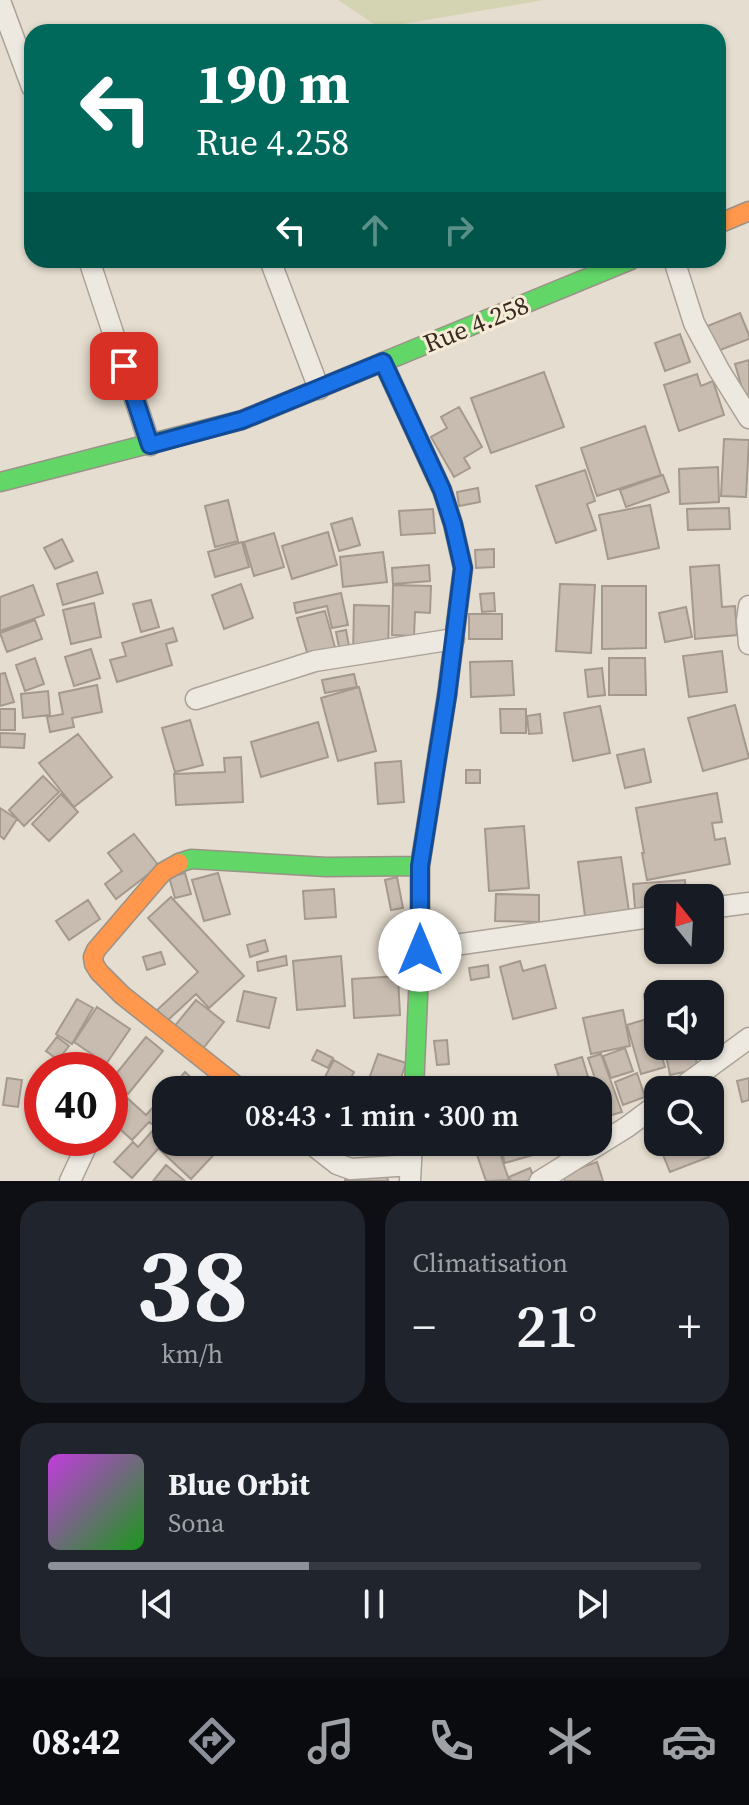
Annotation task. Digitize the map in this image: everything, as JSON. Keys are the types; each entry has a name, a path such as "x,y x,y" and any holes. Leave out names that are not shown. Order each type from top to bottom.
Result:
{"main road":[{"path":"726,221 749,211"},
{"name":"Rue 4.258","path":"0,482 242,420 612,268"},
{"path":"383,362 442,490 463,568 420,866 415,1076"},
{"path":"224,1076 122,995 94,964 93,957 104,941 163,872 191,859 326,867 420,866"}],"street":[{"path":"0,1 24,66"},
{"path":"92,268 150,445"},
{"path":"273,268 319,389"},
{"path":"677,268 694,323 749,418"},
{"path":"748,615 749,644"},
{"path":"196,699 315,661 454,639"},
{"path":"724,906 749,903"},
{"path":"420,950 644,918"},
{"path":"697,1076 749,1038"},
{"path":"540,1181 644,1114"},
{"path":"70,1181 82,1156"},
{"path":"327,1156 351,1169 411,1173"}],"green space":[{"path":"338,0 544,0 403,24 374,24"}],"building":[{"path":"740,313 749,339 715,352 705,327"},
{"path":"680,334 690,362 665,371 655,343"},
{"path":"749,360 749,394 744,395 735,364"},
{"path":"544,372 564,427 491,453 471,398"},
{"path":"697,374 701,386 713,381 724,415 679,431 664,385"},
{"path":"459,407 482,447 464,458 470,468 454,477 431,437 447,428 441,417"},
{"path":"645,426 661,475 597,496 581,448"},
{"path":"724,439 749,440 746,497 721,496"},
{"path":"718,467 719,502 680,504 679,469"},
{"path":"585,470 595,501 587,504 596,530 556,543 536,486"},
{"path":"663,475 669,492 626,507 620,490"},
{"path":"478,488 480,502 459,506 457,492"},
{"path":"228,500 238,541 215,547 205,506"},
{"path":"650,505 659,548 608,559 599,515"},
{"path":"729,508 730,529 688,530 687,509"},
{"path":"433,509 435,533 401,535 399,511"},
{"path":"352,518 360,545 339,551 331,524"},
{"path":"328,532 337,565 292,579 282,546"},
{"path":"274,533 284,567 254,576 244,542"},
{"path":"62,539 73,561 55,569 44,548"},
{"path":"242,542 249,567 215,577 208,552"},
{"path":"494,549 494,567 476,568 475,550"},
{"path":"383,552 387,582 343,587 340,557"},
{"path":"429,565 430,581 393,584 392,568"},
{"path":"719,565 722,607 735,606 737,635 695,639 690,567"},
{"path":"97,572 103,593 63,605 57,584"},
{"path":"241,584 253,618 224,629 212,595"},
{"path":"560,584 595,585 591,653 556,651"},
{"path":"33,585 44,615 0,631 0,597"},
{"path":"393,585 431,586 430,613 415,612 414,636 392,635"},
{"path":"602,586 646,586 646,648 602,649"},
{"path":"341,593 348,625 332,628 327,606 296,613 294,603"},
{"path":"494,593 495,611 482,612 480,594"},
{"path":"151,600 159,627 141,632 133,604"},
{"path":"94,603 101,637 71,644 63,610"},
{"path":"354,605 389,606 388,657 353,657"},
{"path":"686,607 692,637 665,642 659,613"},
{"path":"325,611 336,651 309,659 297,618"},
{"path":"469,614 502,614 502,639 469,639"},
{"path":"35,620 42,639 7,652 0,633"},
{"path":"173,628 177,641 166,644 172,665 117,682 110,660 126,656 122,643"},
{"path":"346,630 349,646 339,647 336,632"},
{"path":"91,649 100,678 74,686 65,657"},
{"path":"722,651 727,692 689,697 683,656"},
{"path":"35,658 44,684 25,691 16,665"},
{"path":"609,658 645,658 646,695 609,695"},
{"path":"512,661 514,695 471,697 470,662"},
{"path":"602,668 605,695 588,697 585,670"},
{"path":"5,673 14,702 0,706 0,674"},
{"path":"354,674 357,687 325,693 322,680"},
{"path":"97,685 102,712 72,718 74,727 50,732 47,717 63,714 59,693"},
{"path":"359,687 376,751 338,761 321,698"},
{"path":"48,691 50,715 23,718 21,694"},
{"path":"735,705 749,758 703,771 688,718"},
{"path":"600,706 610,753 573,761 564,713"},
{"path":"0,709 15,709 15,730 0,730"},
{"path":"500,709 526,709 526,733 501,733"},
{"path":"540,714 542,733 529,734 527,716"},
{"path":"190,720 203,765 175,772 162,728"},
{"path":"318,722 328,757 261,777 251,742"},
{"path":"0,733 25,734 24,748 0,747"},
{"path":"78,734 112,777 74,807 39,763"},
{"path":"644,749 651,782 625,788 617,755"},
{"path":"241,757 243,802 176,805 174,774 225,772 224,758"},
{"path":"401,761 404,802 378,804 375,763"},
{"path":"466,770 480,770 480,783 466,783"},
{"path":"43,776 59,792 24,826 9,810"},
{"path":"717,793 722,822 712,823 715,840 725,838 730,864 647,880 636,808"},
{"path":"61,794 78,812 49,841 32,824"},
{"path":"0,808 17,819 4,839 0,836"},
{"path":"524,826 529,888 489,891 485,829"},
{"path":"134,834 159,866 116,899 105,884 122,871 108,853"},
{"path":"621,857 630,918 586,924 578,862"},
{"path":"185,873 191,894 175,898 169,877"},
{"path":"218,873 230,914 204,921 192,880"},
{"path":"397,877 403,908 391,910 385,880"},
{"path":"685,880 685,884 644,884 644,919 636,920 633,884"},
{"path":"334,889 336,917 305,919 303,891"},
{"path":"496,894 539,895 539,922 495,921"},
{"path":"171,897 244,976 209,1008 196,994 167,1021 157,1010 198,972 148,918"},
{"path":"88,900 100,919 69,940 56,921"},
{"path":"265,940 268,951 250,957 247,945"},
{"path":"161,952 165,964 147,970 143,957"},
{"path":"286,956 287,965 258,971 257,962"},
{"path":"341,956 345,1006 297,1010 293,961"},
{"path":"520,961 523,971 545,965 556,1008 513,1019 500,967"},
{"path":"488,965 489,977 471,980 469,968"},
{"path":"398,976 400,1015 354,1018 352,979"},
{"path":"244,991 276,998 269,1028 237,1021"},
{"path":"77,999 93,1008 72,1044 56,1034"},
{"path":"196,1000 224,1022 201,1051 173,1028"},
{"path":"97,1007 130,1029 114,1052 89,1052 74,1042"},
{"path":"623,1010 630,1046 591,1054 583,1018"},
{"path":"644,1020 644,1060 663,1060 665,1067 641,1074 627,1025"},
{"path":"57,1037 69,1046 64,1052 46,1051"},
{"path":"146,1037 163,1051 128,1094 128,1059"},
{"path":"447,1040 449,1064 437,1065 434,1041"},
{"path":"625,1048 633,1071 612,1078 603,1056"},
{"path":"317,1050 333,1058 328,1068 312,1060"},
{"path":"378,1054 406,1063 402,1076 370,1076"},
{"path":"601,1054 609,1076 594,1076 588,1058"},
{"path":"582,1057 588,1076 559,1076 555,1065"},
{"path":"334,1060 354,1072 352,1076 326,1076"},
{"path":"667,1060 696,1060 698,1069 670,1075"},
{"path":"637,1073 644,1097 623,1105 615,1082"},
{"path":"7,1078 22,1080 18,1107 3,1105"},
{"path":"749,1078 749,1100 742,1102 737,1081"},
{"path":"612,1084 622,1112 612,1115"},
{"path":"128,1099 146,1115 152,1108 152,1124 149,1122 132,1140 128,1136"},
{"path":"152,1131 152,1156 132,1178 114,1162 120,1156 128,1156 128,1147 133,1142 138,1147"},
{"path":"166,1156 213,1156 191,1179"},
{"path":"477,1156 501,1156 509,1180 486,1181"},
{"path":"503,1156 529,1156 505,1163"},
{"path":"663,1156 709,1157 670,1172"},
{"path":"597,1162 603,1181 565,1181 562,1174"},
{"path":"166,1165 185,1181 153,1181"},
{"path":"530,1168 534,1178 511,1181 509,1177"},
{"path":"386,1171 388,1181 345,1181 345,1180"}],"traffic: fast":[{"path":"0,482 242,420 612,268"},
{"path":"415,1076 420,866 447,695"},
{"path":"179,863 191,859 326,867 420,866"}],"traffic: slow":[{"path":"726,221 749,211"},
{"path":"179,863 163,872 96,950 94,964 122,995 224,1076"}],"traffic: jam":[{"path":"383,362 442,490 463,568 447,695"}],"route":[{"path":"124,366 150,445 242,420 383,362 442,490 463,568 447,696 420,866 420,950"}]}
